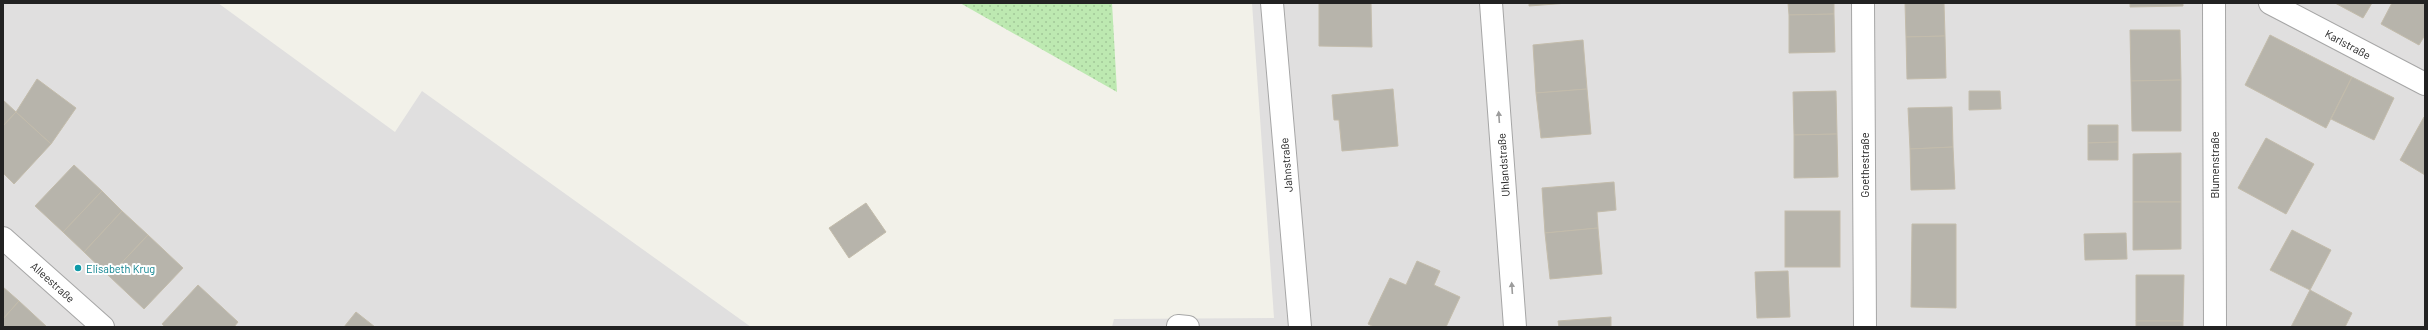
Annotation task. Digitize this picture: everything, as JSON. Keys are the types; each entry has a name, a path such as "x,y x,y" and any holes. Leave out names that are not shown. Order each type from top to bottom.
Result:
{"street":[{"name":"Jahnstraße","path":"1272,3 1300,327"},
{"name":"Uhlandstraße","path":"1491,3 1515,327"},
{"name":"Goethestraße","path":"1863,3 1865,327"},
{"name":"Blumenstraße","path":"2214,3 2215,327"},
{"name":"Karlstraße","path":"2270,3 2425,84"},
{"name":"Alleestraße","path":"3,238 103,327"}],"shaded area":[{"path":"3,3 218,3 395,132 422,91 751,327 3,327"},
{"path":"1252,3 2425,3 2425,327 1112,327 1114,319 1274,318"}],"green space":[{"path":"960,3 1112,3 1117,92"}],"building":[{"path":"1319,3 1371,3 1372,47 1319,46"},
{"path":"1529,3 1568,3 1529,6"},
{"path":"1788,3 1834,3 1834,14 1789,15"},
{"path":"1905,3 1944,3 1945,36 1906,37"},
{"path":"2130,3 2183,3 2183,6 2130,7"},
{"path":"2335,3 2372,3 2363,18"},
{"path":"2392,3 2425,3 2425,35 2419,45 2381,24"},
{"path":"1834,14 1835,52 1789,53 1789,15"},
{"path":"2130,30 2180,30 2181,80 2131,81"},
{"path":"2270,35 2352,77 2326,128 2245,85"},
{"path":"1945,36 1946,78 1907,79 1906,37"},
{"path":"1583,40 1587,89 1536,93 1533,45"},
{"path":"2352,77 2394,98 2374,140 2331,119"},
{"path":"37,79 76,108 51,144 16,112"},
{"path":"2181,80 2181,131 2132,131 2131,81"},
{"path":"1393,89 1398,146 1342,151 1339,120 1334,120 1332,95"},
{"path":"1587,89 1591,134 1541,138 1536,93"},
{"path":"1836,91 1837,134 1794,135 1793,92"},
{"path":"1969,91 2000,91 2001,109 1969,110"},
{"path":"3,100 16,112 3,126"},
{"path":"1952,107 1953,147 1910,149 1908,108"},
{"path":"16,112 51,144 14,184 3,173 3,126"},
{"path":"2425,117 2425,175 2400,160"},
{"path":"2088,125 2118,125 2118,142 2088,143"},
{"path":"1837,134 1838,177 1794,178 1794,135"},
{"path":"2266,138 2314,164 2286,214 2238,188"},
{"path":"2118,142 2118,160 2088,160 2088,143"},
{"path":"1953,147 1955,189 1911,190 1910,149"},
{"path":"2181,153 2181,202 2133,202 2133,154"},
{"path":"74,165 102,191 63,232 35,206"},
{"path":"1614,182 1616,210 1597,212 1598,228 1545,233 1542,188"},
{"path":"102,191 122,211 84,252 63,232"},
{"path":"2133,202 2181,202 2181,249 2133,250"},
{"path":"866,203 886,232 849,258 829,228"},
{"path":"122,211 148,235 109,276 84,252"},
{"path":"1785,211 1840,211 1840,267 1785,267"},
{"path":"1912,224 1956,224 1956,308 1911,307"},
{"path":"1598,228 1602,274 1550,279 1545,233"},
{"path":"2292,230 2331,250 2310,290 2270,270"},
{"path":"2126,233 2127,259 2085,260 2084,234"},
{"path":"148,235 183,268 144,309 109,276"},
{"path":"1417,261 1440,271 1434,285 1460,297 1446,327 1374,327 1368,324 1390,278 1406,285"},
{"path":"1788,271 1790,317 1757,318 1755,272"},
{"path":"2136,275 2184,275 2183,321 2136,321"},
{"path":"198,285 238,322 234,327 165,327 162,324"},
{"path":"3,287 19,301 3,319"},
{"path":"2310,290 2352,313 2345,327 2291,327"},
{"path":"19,301 47,327 3,327 3,319"},
{"path":"356,312 375,327 344,327"},
{"path":"1611,317 1611,327 1559,327 1558,321"},
{"path":"2136,321 2183,321 2183,327 2136,327"}],"place":[{"name":"Elisabeth Krug","path":"78,268"}]}
